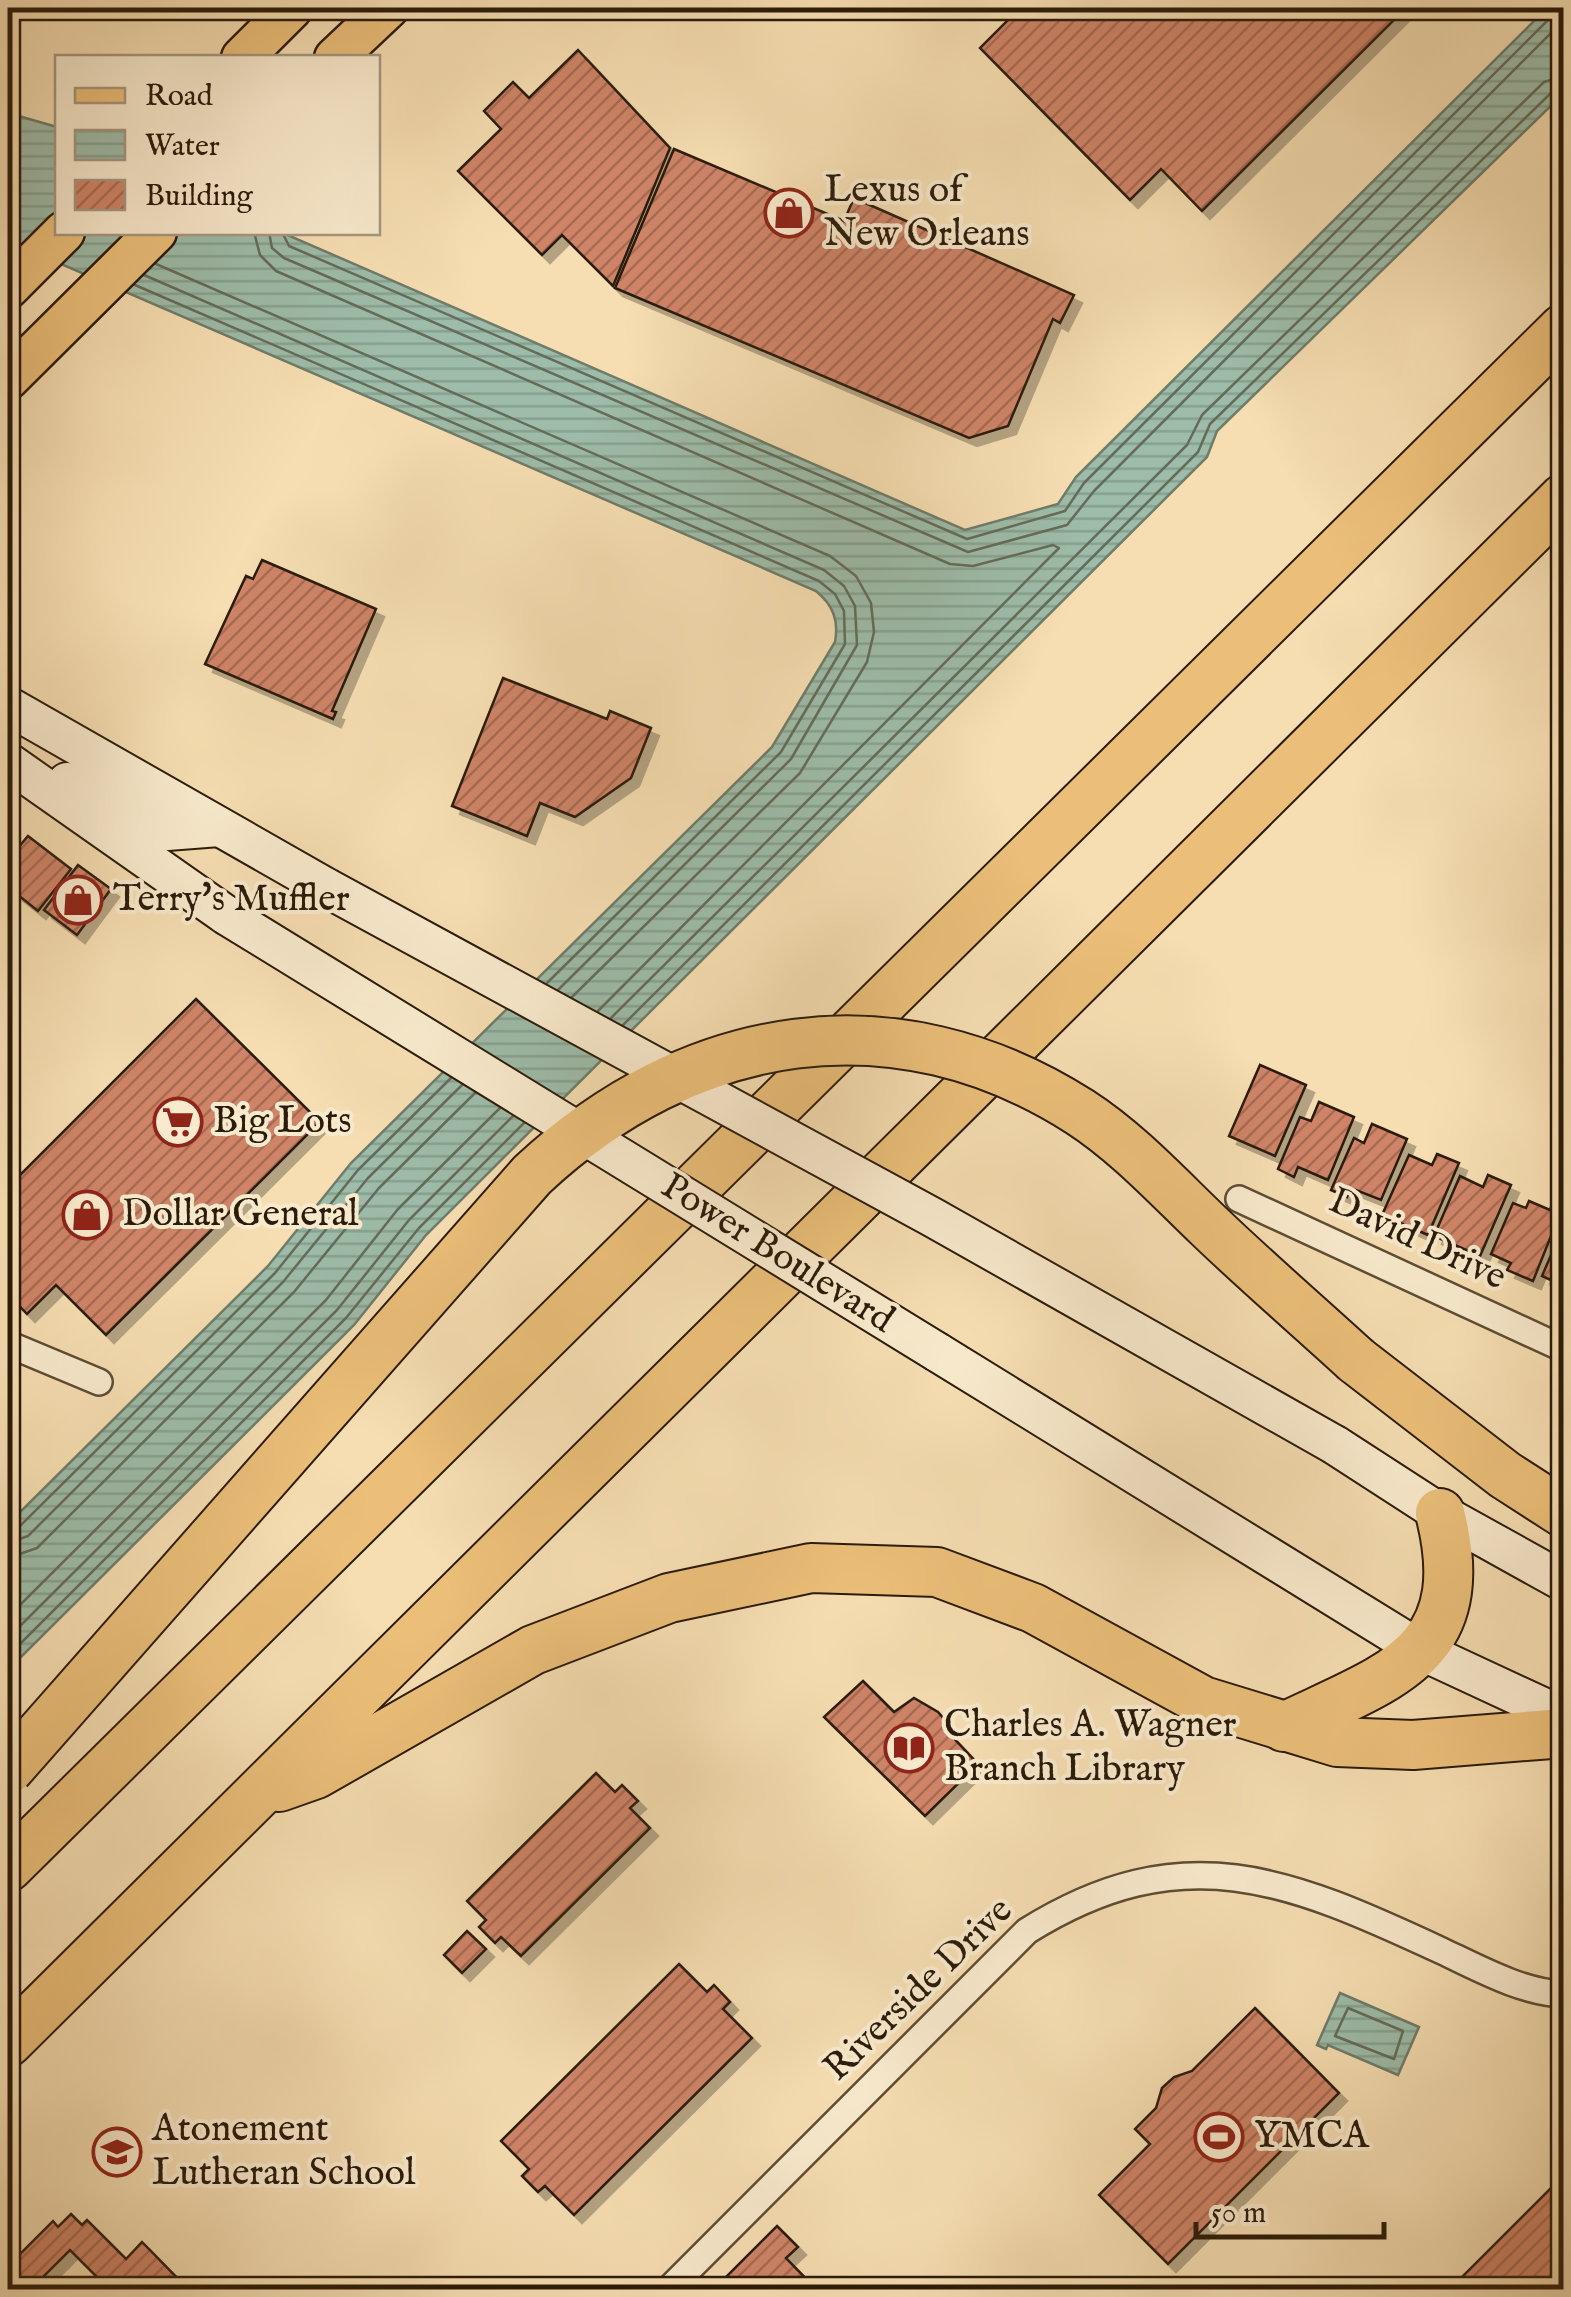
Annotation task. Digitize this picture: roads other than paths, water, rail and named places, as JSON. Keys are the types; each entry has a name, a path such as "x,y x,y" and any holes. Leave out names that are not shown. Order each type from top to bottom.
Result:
{"highway":[{"path":"8,1868 1564,328"},
{"path":"8,2042 1564,498"},
{"path":"8,1770 532,1175 616,1106 714,1061 830,1040 884,1041 956,1054 1020,1077 1083,1114 1146,1166 1356,1360 1505,1475 1564,1513"},
{"path":"1284,1727 1395,1675 1422,1650 1448,1590 1451,1555 1440,1513"},
{"path":"256,1794 316,1774 533,1650 669,1598 811,1568 937,1572 1033,1608 1202,1701 1337,1742 1413,1744 1564,1734"}],"main road":[{"path":"245,55 292,8"},
{"path":"320,55 356,8"},
{"path":"338,55 388,8"},
{"path":"14,282 61,235"},
{"path":"8,380 153,235"},
{"path":"8,706 218,828 932,1217 1335,1444 1440,1513 1564,1582"},
{"name":"Power Boulevard","path":"8,762 226,915 1246,1542 1422,1650 1564,1718"},
{"path":"42,786 66,781 167,830 218,828"}],"street":[{"name":"David Drive","path":"1239,1199 1564,1348"},
{"path":"8,1344 99,1382"},
{"name":"Riverside Drive","path":"671,2288 1027,1932 1062,1910 1136,1881 1190,1873 1278,1883 1380,1922 1490,1973 1564,1994"}],"water":[{"path":"1547,8 1563,8 1563,94 1217,431 1207,457 426,1235 354,1325 8,1670 8,1524 268,1266 351,1163 772,747 835,642 836,627 831,607 816,591 8,241 8,113 55,126 55,235 288,235 965,530 1058,504 1076,477"},
{"path":"1340,1993 1419,2027 1398,2075 1328,2045 1326,2049 1317,2045"}],"place":[{"name":"Lexus of New Orleans","path":"789,213"},
{"name":"Terry's Muffler","path":"78,900"},
{"name":"Big Lots","path":"178,1122"},
{"name":"Dollar General","path":"87,1215"},
{"name":"Charles A. Wagner Branch Library","path":"909,1748"},
{"name":"YMCA","path":"1219,2137"},
{"name":"Atonement Lutheran School","path":"117,2152"}]}
